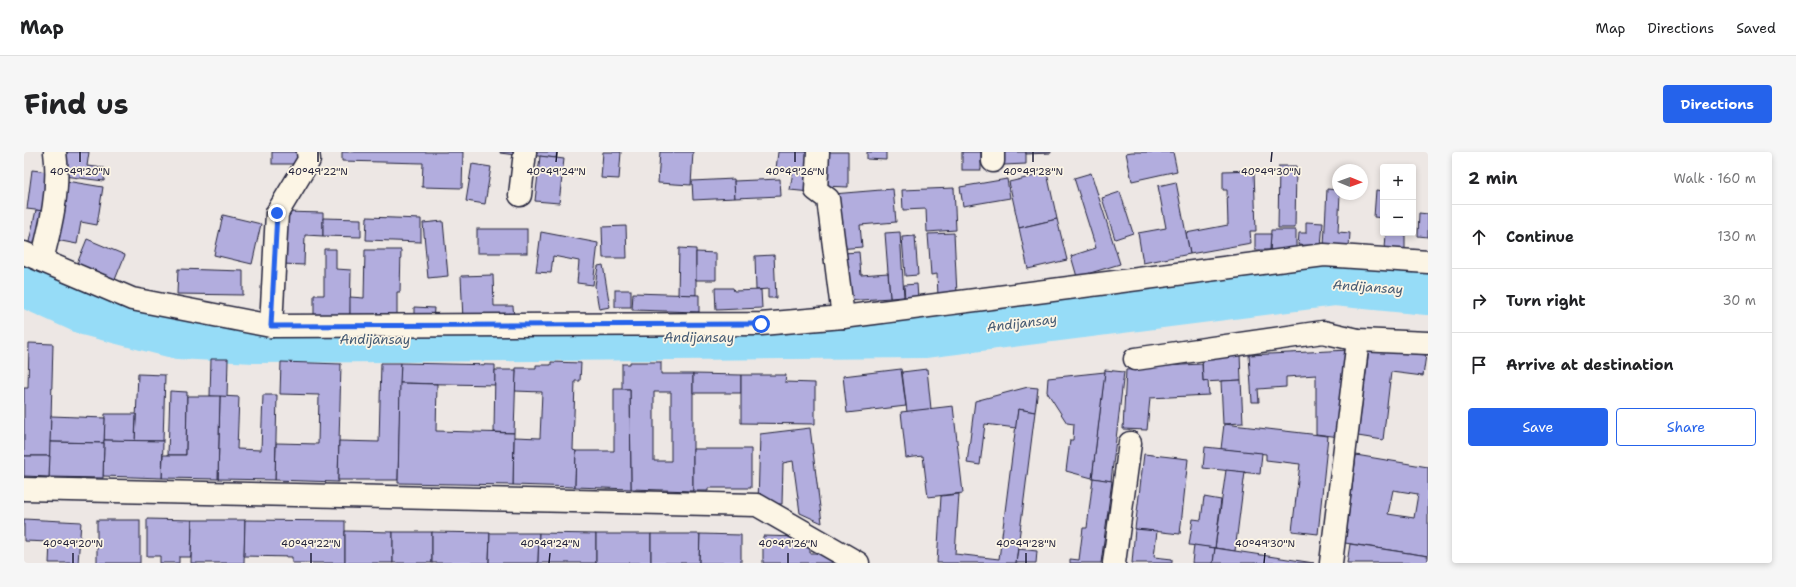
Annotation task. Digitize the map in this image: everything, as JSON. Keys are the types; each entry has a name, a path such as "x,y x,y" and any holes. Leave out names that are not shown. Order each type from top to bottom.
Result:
{"street":[{"path":"55,152 58,172 50,228 33,256 132,299 271,326 761,324 843,317 1324,255 1428,262"},
{"path":"271,326 277,213 309,160 308,152"},
{"path":"520,195 525,152"},
{"path":"818,152 816,190 828,199 843,317"},
{"path":"1135,359 1322,332 1358,340 1428,344"},
{"path":"1331,563 1358,340"},
{"path":"1114,563 1130,443"},
{"path":"24,489 757,505 858,563"}],"building":[{"path":"66,152 89,152 87,166 105,168 104,181 63,176"},
{"path":"272,152 302,152 302,164 272,164"},
{"path":"342,152 463,152 462,188 422,187 423,163 342,161"},
{"path":"523,152 523,156 500,153"},
{"path":"530,152 557,152 556,158 529,155"},
{"path":"603,152 621,152 619,179 601,178"},
{"path":"660,152 693,152 691,185 658,183"},
{"path":"778,152 815,152 810,192 790,190 793,171 776,169"},
{"path":"823,152 848,152 848,187 822,186"},
{"path":"867,152 886,152 886,160 867,159"},
{"path":"962,152 981,152 981,170 962,170"},
{"path":"1004,152 1026,152 1026,164 1004,165"},
{"path":"1026,152 1051,152 1051,153 1026,154"},
{"path":"1173,152 1177,171 1132,181 1126,153"},
{"path":"540,156 564,159 559,203 535,201"},
{"path":"472,164 491,167 485,204 466,201"},
{"path":"1279,166 1296,166 1295,228 1278,228"},
{"path":"32,170 56,173 51,212 27,209"},
{"path":"1254,170 1256,231 1250,231 1251,243 1190,254 1186,233 1228,225 1227,190 1223,190 1223,171"},
{"path":"1047,173 1057,219 1019,228 1009,182"},
{"path":"1091,173 1120,264 1077,277 1071,256 1096,248 1074,178"},
{"path":"734,179 735,198 693,200 692,181"},
{"path":"780,179 781,196 735,198 734,181"},
{"path":"1007,179 1010,198 963,206 960,187"},
{"path":"66,181 103,187 97,225 81,222 77,244 56,240"},
{"path":"1176,182 1190,254 1143,263 1138,233 1166,228 1158,186"},
{"path":"954,188 956,230 927,232 926,209 903,210 902,190"},
{"path":"893,189 896,222 860,225 862,247 838,249 833,194"},
{"path":"1327,189 1332,189 1332,200 1340,200 1338,232 1350,233 1349,247 1324,246"},
{"path":"1376,190 1380,191 1380,218 1374,217"},
{"path":"1120,192 1133,233 1115,239 1102,198"},
{"path":"36,210 51,212 41,254 27,251"},
{"path":"285,212 323,213 323,236 305,235 304,265 283,264"},
{"path":"1419,213 1428,214 1428,237 1418,236"},
{"path":"223,215 261,224 252,264 214,255"},
{"path":"367,217 421,219 421,242 366,240"},
{"path":"323,218 361,219 361,237 323,236"},
{"path":"1057,219 1067,260 1028,269 1019,228"},
{"path":"443,221 448,276 428,278 423,223"},
{"path":"1306,222 1323,223 1321,246 1298,245 1299,233 1306,233"},
{"path":"626,226 627,258 603,258 602,227"},
{"path":"477,229 527,229 527,253 477,253"},
{"path":"1271,230 1296,230 1296,250 1270,250"},
{"path":"541,232 598,243 593,285 577,283 579,261 553,256 551,273 536,272"},
{"path":"900,232 904,297 890,298 885,233"},
{"path":"954,233 957,294 938,296 937,274 931,275 928,234"},
{"path":"1255,234 1271,234 1270,250 1255,250"},
{"path":"915,236 918,275 905,276 902,237"},
{"path":"1386,236 1405,236 1405,250 1385,249"},
{"path":"87,239 125,255 112,287 74,271"},
{"path":"679,248 696,249 696,295 678,295"},
{"path":"324,249 336,249 336,269 351,270 350,319 314,319 314,295 324,295"},
{"path":"365,250 401,250 400,292 397,292 397,320 350,319 350,297 364,298"},
{"path":"696,252 716,253 716,280 696,280"},
{"path":"859,252 861,275 888,273 890,298 846,301 843,253"},
{"path":"774,255 776,298 768,298 768,289 756,290 755,256"},
{"path":"603,265 610,307 599,309 595,286 598,266"},
{"path":"178,269 243,271 243,295 177,294"},
{"path":"493,275 494,306 513,306 514,318 463,320 461,276"},
{"path":"917,284 918,299 905,300 904,285"},
{"path":"715,288 733,288 734,291 761,290 762,308 716,310"},
{"path":"615,290 631,290 631,307 615,307"},
{"path":"633,293 699,295 699,312 632,310"},
{"path":"414,307 434,308 433,322 414,321"},
{"path":"29,343 53,344 50,456 24,456 24,388 28,388"},
{"path":"1369,348 1426,355 1423,376 1391,372 1383,440 1358,436"},
{"path":"1349,350 1340,437 1316,434 1316,375 1286,377 1286,387 1258,389 1259,402 1252,402 1249,355"},
{"path":"1240,354 1241,380 1203,382 1202,356"},
{"path":"211,359 228,359 227,397 210,396"},
{"path":"281,362 341,364 338,482 275,480 276,443 318,444 319,395 280,394"},
{"path":"551,362 581,363 580,381 575,381 573,450 576,451 575,487 513,485 514,437 540,438 542,392 515,391 516,368 536,368 536,365 551,365"},
{"path":"630,362 661,362 661,374 693,374 693,491 631,489 630,389 622,389 622,364 630,364","holes":["654,392 671,392 671,461 654,461"]},
{"path":"381,363 401,363 398,480 338,480 339,441 379,442"},
{"path":"401,363 495,365 495,385 400,383"},
{"path":"1202,364 1203,382 1208,381 1209,395 1150,398 1147,430 1123,429 1126,370 1143,369 1143,367"},
{"path":"901,369 906,406 847,413 843,376"},
{"path":"927,369 931,409 907,412 902,372"},
{"path":"495,370 516,370 514,433 494,432"},
{"path":"1105,370 1124,372 1111,481 1092,478"},
{"path":"1105,372 1092,478 1066,471 1070,440 1073,440 1074,424 1067,423 1047,392 1048,378"},
{"path":"138,374 165,375 163,441 135,441"},
{"path":"693,374 741,375 741,393 693,393"},
{"path":"741,375 786,375 785,382 815,383 815,424 741,423"},
{"path":"1241,380 1243,423 1223,424 1221,381"},
{"path":"400,383 437,384 436,431 514,433 513,485 398,483"},
{"path":"1028,387 1038,388 1035,412 1018,409 1016,428 985,424 980,465 967,463 975,401"},
{"path":"614,389 630,389 631,489 575,487 576,451 614,451"},
{"path":"170,391 187,392 186,455 168,455"},
{"path":"263,395 277,395 275,480 218,479 220,396 239,397 237,449 261,450"},
{"path":"187,396 220,396 218,479 162,478 163,455 186,455"},
{"path":"953,406 963,493 928,497 923,456 906,458 901,412"},
{"path":"1018,409 1035,412 1016,563 937,563 941,496 959,494 955,554 999,559"},
{"path":"105,414 136,414 135,441 104,440"},
{"path":"51,416 105,418 104,443 50,442"},
{"path":"1224,424 1328,436 1318,534 1292,531 1300,464 1266,460 1266,454 1221,449"},
{"path":"810,428 822,523 800,513 793,461 783,463 782,504 758,504 760,434"},
{"path":"104,440 163,441 162,478 103,476"},
{"path":"50,442 104,443 103,478 49,477"},
{"path":"1205,447 1262,453 1260,474 1203,468"},
{"path":"693,449 751,449 751,488 708,488 708,491 693,491"},
{"path":"1144,454 1188,459 1180,534 1135,529"},
{"path":"1356,455 1428,467 1428,556 1345,543","holes":["1393,490 1418,494 1414,518 1388,514"]},
{"path":"24,456 50,456 49,477 24,476"},
{"path":"1226,470 1245,472 1235,551 1215,548"},
{"path":"1093,478 1112,481 1101,563 1070,563 1070,559 1079,560 1083,528 1087,528"},
{"path":"1204,497 1221,500 1215,548 1189,545 1193,519 1201,520"},
{"path":"24,519 81,522 78,563 49,563 50,542 24,541"},
{"path":"147,519 192,520 191,557 179,557 179,563 160,563 160,556 147,556"},
{"path":"97,520 140,520 140,563 97,563"},
{"path":"192,520 245,520 244,563 191,563"},
{"path":"245,520 345,521 345,563 292,563 292,557 244,556"},
{"path":"1135,529 1157,531 1154,557 1172,559 1172,563 1132,563"},
{"path":"345,531 393,532 393,563 345,563"},
{"path":"393,532 432,532 432,563 393,563"},
{"path":"432,532 490,533 489,563 432,563"},
{"path":"490,533 539,533 538,563 489,563"},
{"path":"539,533 596,534 596,563 538,563"},
{"path":"596,534 651,534 651,563 596,563"},
{"path":"651,534 700,534 699,563 651,563"},
{"path":"700,534 741,535 741,563 699,563"},
{"path":"763,536 800,537 810,542 810,553 832,553 832,563 763,563"},
{"path":"1350,544 1428,556 1428,563 1347,563"},
{"path":"1194,545 1215,548 1213,563 1192,563"},
{"path":"1215,548 1235,551 1314,563 1213,563"},
{"path":"1018,549 1037,551 1036,563 1016,563"}],"waterway":[{"name":"Andijansay","path":"24,284 88,313 178,336 255,340 925,335 1335,283 1428,292"}],"route":[{"path":"277,213 271,326 761,324"}]}
